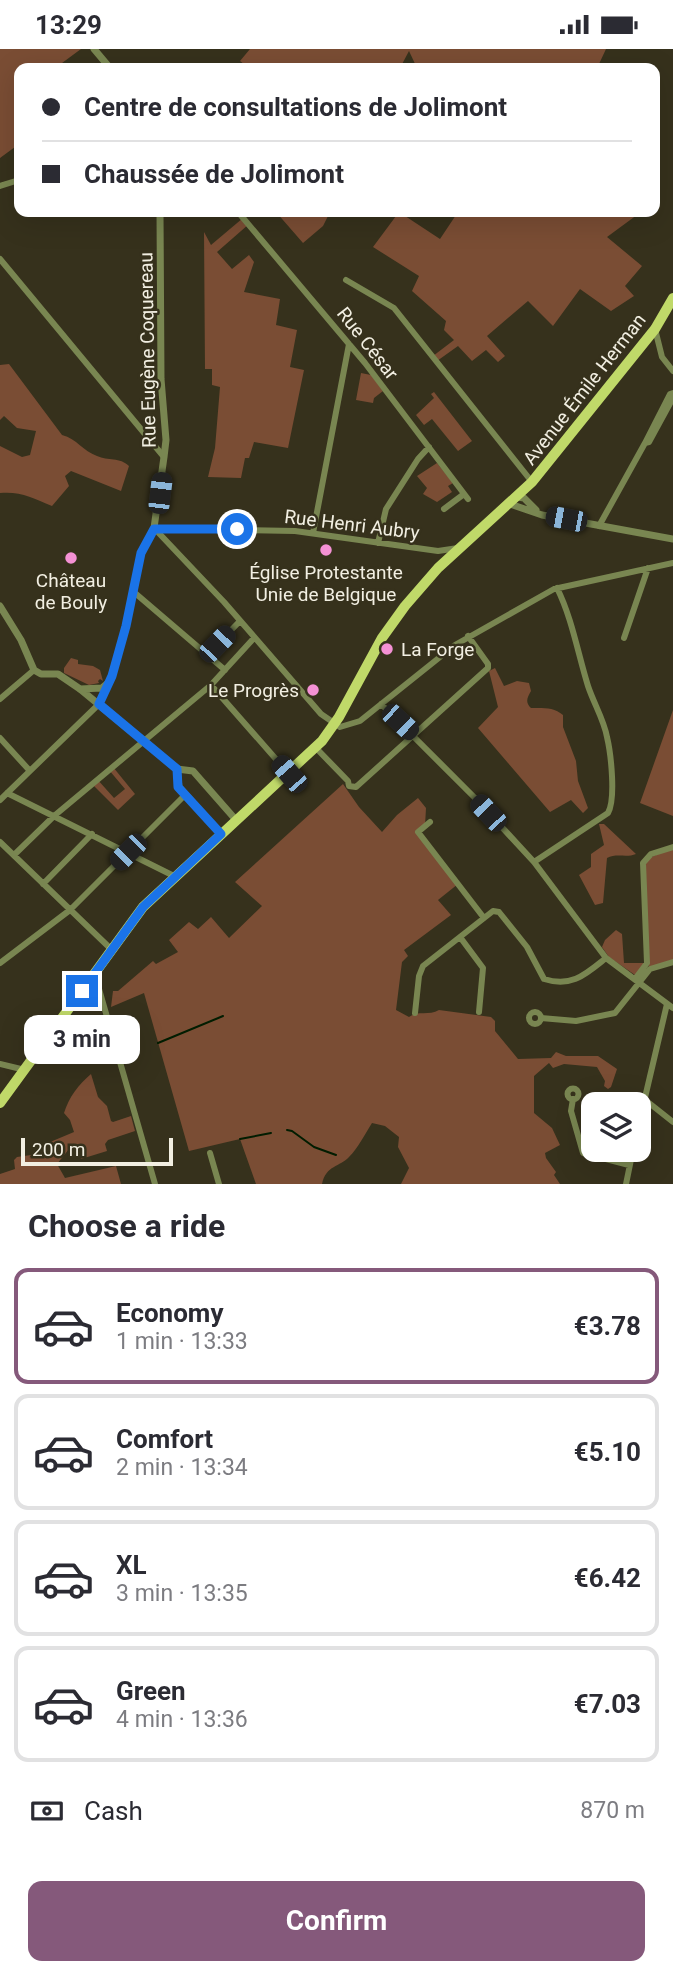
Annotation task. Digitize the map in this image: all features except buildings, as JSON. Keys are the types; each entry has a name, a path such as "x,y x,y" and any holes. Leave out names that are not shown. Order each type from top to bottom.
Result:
{"main road":[{"name":"Avenue Émile Herman","path":"0,1103 143,907 316,748 335,724 382,638 405,606 426,581 531,484 654,329 673,298"}],"street":[{"path":"94,49 106,63"},
{"name":"Rue Eugène Coquereau","path":"99,704 111,680 135,593 141,553 154,529 164,457 166,440 161,379 160,217"},
{"name":"Rue César","path":"242,217 349,344 466,496 444,509"},
{"path":"0,259 164,457"},
{"path":"346,280 394,308 531,484 530,502 539,513"},
{"path":"654,329 662,357 673,371"},
{"path":"313,533 349,344"},
{"path":"599,526 670,394 673,395"},
{"path":"378,543 386,509 418,459 429,447"},
{"path":"514,501 539,513 673,539"},
{"path":"154,529 194,570 321,714 340,727 354,725 468,636 557,588 673,563"},
{"name":"Rue Henri Aubry","path":"154,529 269,530 313,533 438,551 462,548"},
{"path":"624,638 648,568"},
{"path":"534,862 608,813 611,807 607,735 557,588"},
{"path":"135,593 225,670"},
{"path":"0,606 25,648 34,670 41,674 58,674 99,704 177,769 190,770 236,820"},
{"path":"207,655 239,622"},
{"path":"316,748 348,781 349,786 353,787 489,666 468,636"},
{"path":"14,855 54,816 211,685 254,638"},
{"path":"0,699 34,670"},
{"path":"80,689 102,688 111,680"},
{"path":"211,685 289,774"},
{"path":"0,800 99,704"},
{"path":"382,704 534,862 606,958 671,1004 646,1092"},
{"path":"0,739 30,771"},
{"path":"177,769 176,782 221,834"},
{"path":"176,782 190,770"},
{"path":"7,793 174,876"},
{"path":"0,963 69,910 185,795"},
{"path":"430,822 416,834 484,918"},
{"path":"43,884 92,834"},
{"path":"0,842 112,950"},
{"path":"644,861 651,854 673,847"},
{"path":"636,854 644,861 648,968"},
{"path":"415,1013 419,976 423,966 493,911 499,912 527,947 544,979 577,981 606,958"},
{"path":"460,937 483,968 479,1012"},
{"path":"541,1019 576,1021 615,1013 648,968 673,962"},
{"path":"93,976 97,982 155,1184"},
{"path":"86,985 101,1000"},
{"path":"0,1064 25,1070"},
{"path":"573,1099 571,1111 583,1153 588,1157 629,1165"},
{"path":"651,1105 673,1122"},
{"path":"210,1153 219,1184"},
{"path":"626,1184 630,1162"}],"shaded area":[{"path":"0,49 81,49 62,63 14,63 14,148 0,158"},
{"path":"250,49 606,49 599,63 415,63 409,51 403,63 240,61"},
{"path":"280,217 328,217 323,226 303,243"},
{"path":"395,217 407,217 440,239 455,217 634,217 607,237 642,266 625,286 634,296 611,311 580,289 553,326 528,301 487,336 505,356 498,362 486,350 472,361 458,346 437,361 433,356 454,340 444,330 446,321 412,291 419,276 373,247"},
{"path":"243,218 249,224 217,252 232,269 249,255 254,262 244,292 280,299 276,325 297,330 290,367 304,370 288,448 254,442 249,458 245,458 241,478 208,477 215,448 220,387 212,385 212,369 205,369 204,232 211,245"},
{"path":"9,364 62,435 92,454 122,461 129,466 121,491 71,471 65,476 69,486 52,506 20,494 0,493 0,446 22,457 30,455 36,431 17,428 4,416 0,420 0,365"},
{"path":"361,373 371,375 383,391 374,398 373,403 356,400"},
{"path":"434,392 472,441 458,451 432,419 424,425 416,415 434,398 431,394"},
{"path":"437,463 453,483 448,486 452,492 437,502 423,494 427,488 417,476"},
{"path":"71,658 78,660 78,664 100,670 103,681 100,679 99,683 89,685 64,673 64,668"},
{"path":"495,668 504,686 517,681 529,683 531,691 527,702 531,708 552,709 563,715 563,727 576,761 578,781 588,808 583,813 571,800 550,812 478,728 498,707 489,671"},
{"path":"673,710 673,816 640,803"},
{"path":"113,767 135,794 118,810 92,784 97,779 114,798 125,789 109,770"},
{"path":"343,784 382,832 418,798 426,808 425,826 418,832 458,884 438,900 451,915 404,950 408,956 402,962 396,1010 409,1017 439,1010 491,1017 495,1021 495,1031 518,1059 551,1058 556,1052 566,1056 598,1056 617,1069 608,1089 604,1086 605,1081 597,1067 564,1064 553,1068 549,1063 534,1076 534,1113 552,1128 560,1145 545,1153 560,1184 401,1184 409,1168 398,1147 399,1137 385,1126 372,1123 352,1153 327,1173 322,1184 256,1184 240,1139 189,1151 144,993 111,1007 113,991 118,991 153,961 156,964 178,952 169,940 189,922 198,929 211,917 229,938 262,906 235,882"},
{"path":"599,824 604,824 636,854 607,858 603,903 595,905 579,875 591,867 591,854 604,845"},
{"path":"673,848 673,961 649,971 644,860"},
{"path":"616,930 622,934 624,963 645,963 635,975 609,957 602,947 605,940"},
{"path":"91,1074 98,1097 107,1106 111,1121 131,1116 135,1131 108,1140 105,1144 107,1151 81,1159 77,1146 69,1149 57,1164 65,1178 116,1166 121,1184 0,1184 0,1174 15,1169 14,1160 17,1157 38,1154 43,1145 74,1132 64,1113 74,1092"}],"waterway":[{"path":"158,1043 223,1016"},
{"path":"287,1130 314,1147 336,1155"},
{"path":"240,1139 271,1133"}],"place":[{"name":"Église Protestante Unie de Belgique","path":"326,550"},
{"name":"Château de Bouly","path":"71,558"},
{"name":"La Forge","path":"387,649"},
{"name":"Le Progrès","path":"313,690"}],"route":[{"path":"82,991 155,893 221,834 178,787 177,769 99,704 112,676 126,626 135,593 141,553 154,529 237,529"}]}
